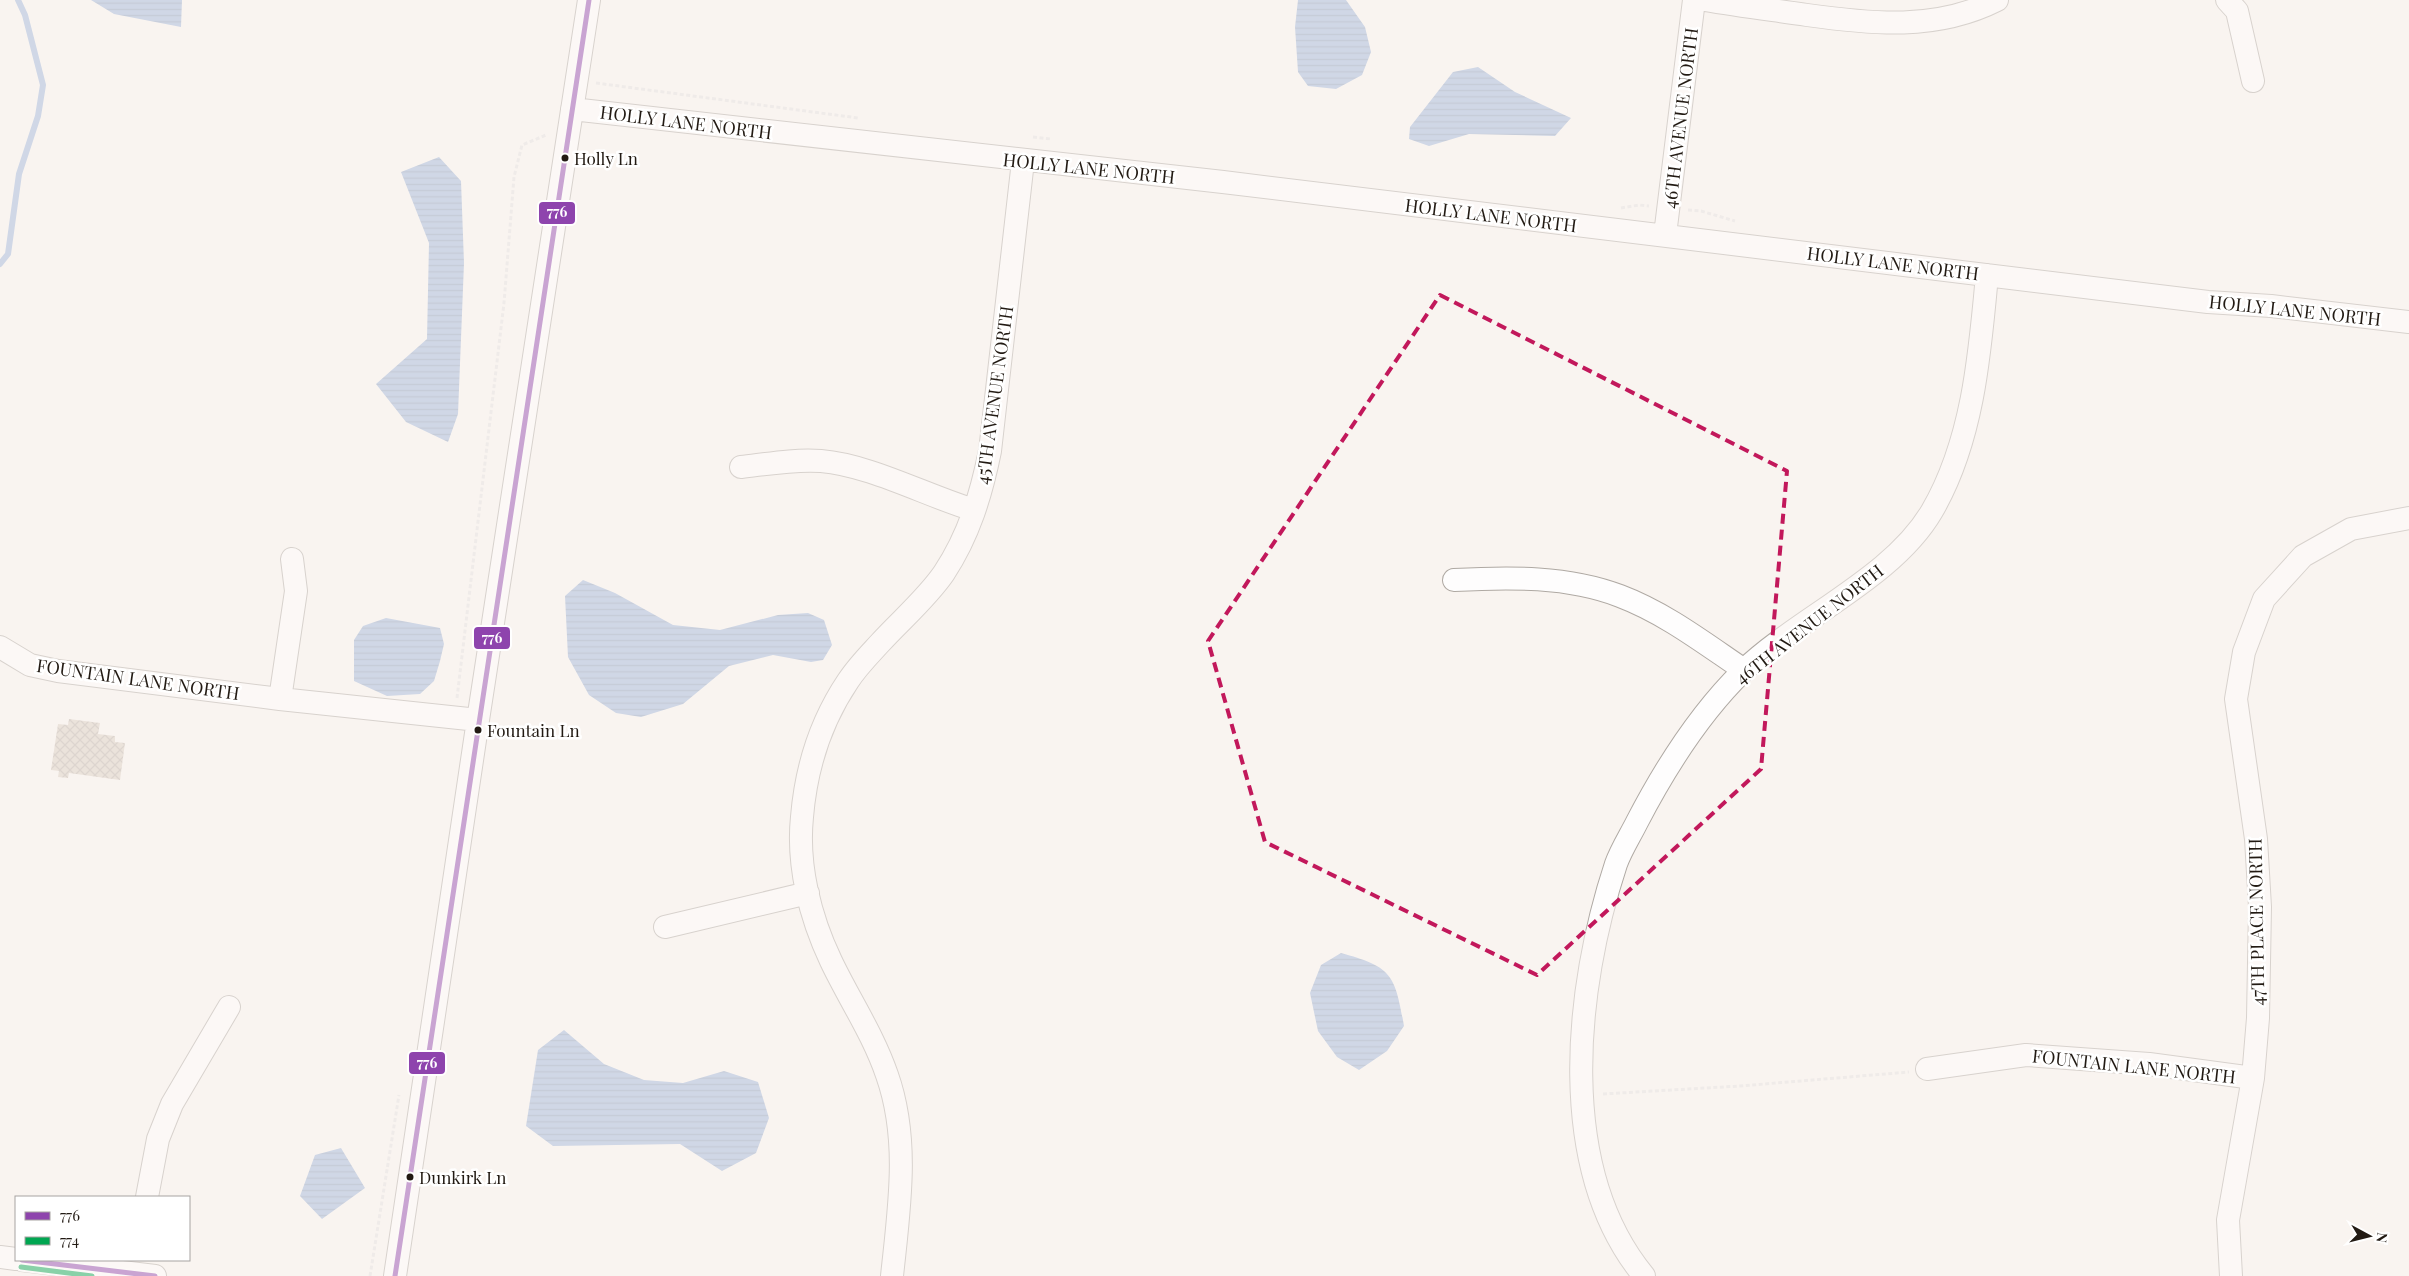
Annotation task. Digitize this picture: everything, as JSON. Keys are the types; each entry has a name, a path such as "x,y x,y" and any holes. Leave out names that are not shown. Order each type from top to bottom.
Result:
{"street":[{"path":"395,1276 478,720 589,0"},
{"name":"46TH AVENUE NORTH","path":"1666,235 1694,0"},
{"path":"1705,0 1863,22 1905,24 1947,18 1997,0"},
{"path":"2227,0 2237,12 2253,81"},
{"name":"HOLLY LANE NORTH","path":"572,109 1213,181 2208,302 2271,306 2409,322"},
{"name":"45TH AVENUE NORTH","path":"892,1276 901,1186 902,1148 897,1111 888,1076 873,1039 830,960 808,893 802,867 802,818 809,770 824,723 848,680 943,574 965,535 981,493 990,451 1023,161"},
{"name":"46TH AVENUE NORTH","path":"1644,1276 1631,1260 1606,1213 1591,1161 1583,1095 1582,1039 1592,954 1617,861 1655,787 1703,715 1744,670 1896,556 1932,511 1958,454 1978,355 1988,275"},
{"path":"741,468 781,462 822,461 863,470 938,499 974,510"},
{"name":"47TH PLACE NORTH","path":"2230,1276 2228,1220 2253,1078 2258,1018 2260,907 2256,839 2236,699 2244,652 2264,599 2303,556 2351,528 2409,518"},
{"path":"280,699 296,591 292,560"},
{"path":"1454,580 1506,577 1558,581 1619,596 1670,620 1744,670"},
{"name":"FOUNTAIN LANE NORTH","path":"0,647 30,665 58,671 280,699 478,720"},
{"path":"665,927 808,893"},
{"path":"147,1196 158,1139 172,1104 229,1007"},
{"name":"FOUNTAIN LANE NORTH","path":"1926,1070 2026,1055 2149,1064 2253,1078"},
{"path":"0,1257 15,1259"},
{"path":"33,1261 143,1271"}],"path":[{"path":"455,717 504,303 514,177 522,145 545,136 551,130"},
{"path":"1583,1095 1740,1086 1926,1070"},
{"path":"370,1276 399,1092"}],"highlighted area":[{"path":"1440,295 1787,471 1761,769 1537,975 1265,842 1208,641"}],"water":[{"path":"91,0 182,0 181,27 114,14"},
{"path":"1298,0 1346,0 1365,27 1371,52 1362,75 1336,89 1308,86 1298,72 1295,27"},
{"path":"1478,67 1515,92 1571,118 1555,136 1469,134 1429,146 1409,139 1410,127 1453,72"},
{"path":"439,157 461,181 464,263 458,414 448,442 406,422 376,384 427,339 429,243 401,172"},
{"path":"583,580 615,593 673,625 720,630 778,615 808,613 824,620 832,645 823,660 811,662 773,655 729,666 683,704 641,717 616,713 589,695 568,657 565,596"},
{"path":"386,618 440,628 444,644 434,681 420,694 387,696 354,681 354,640 363,626"},
{"path":"1341,953 1371,963 1388,975 1398,995 1404,1026 1387,1051 1359,1070 1337,1057 1318,1031 1310,993 1321,965"},
{"path":"564,1030 604,1064 644,1080 683,1083 724,1071 758,1082 769,1118 756,1153 722,1171 680,1144 553,1146 526,1126 538,1050"},
{"path":"341,1148 365,1188 322,1219 300,1196 315,1155"}],"building":[{"path":"69,719 100,723 98,734 115,736 115,742 125,743 120,780 69,773 68,778 58,777 59,771 51,770 58,724 68,725"}],"waterway":[{"path":"0,264 8,254 19,174 38,116 43,85 25,15 18,0"}],"transit line":[{"name":"776","path":"395,1276 589,0"},
{"name":"776","path":"30,1261 155,1276"},
{"name":"774","path":"21,1267 92,1276"}],"place":[{"name":"Holly Ln","path":"565,158"},
{"name":"Fountain Ln","path":"478,730"},
{"name":"Dunkirk Ln","path":"410,1177"}]}
